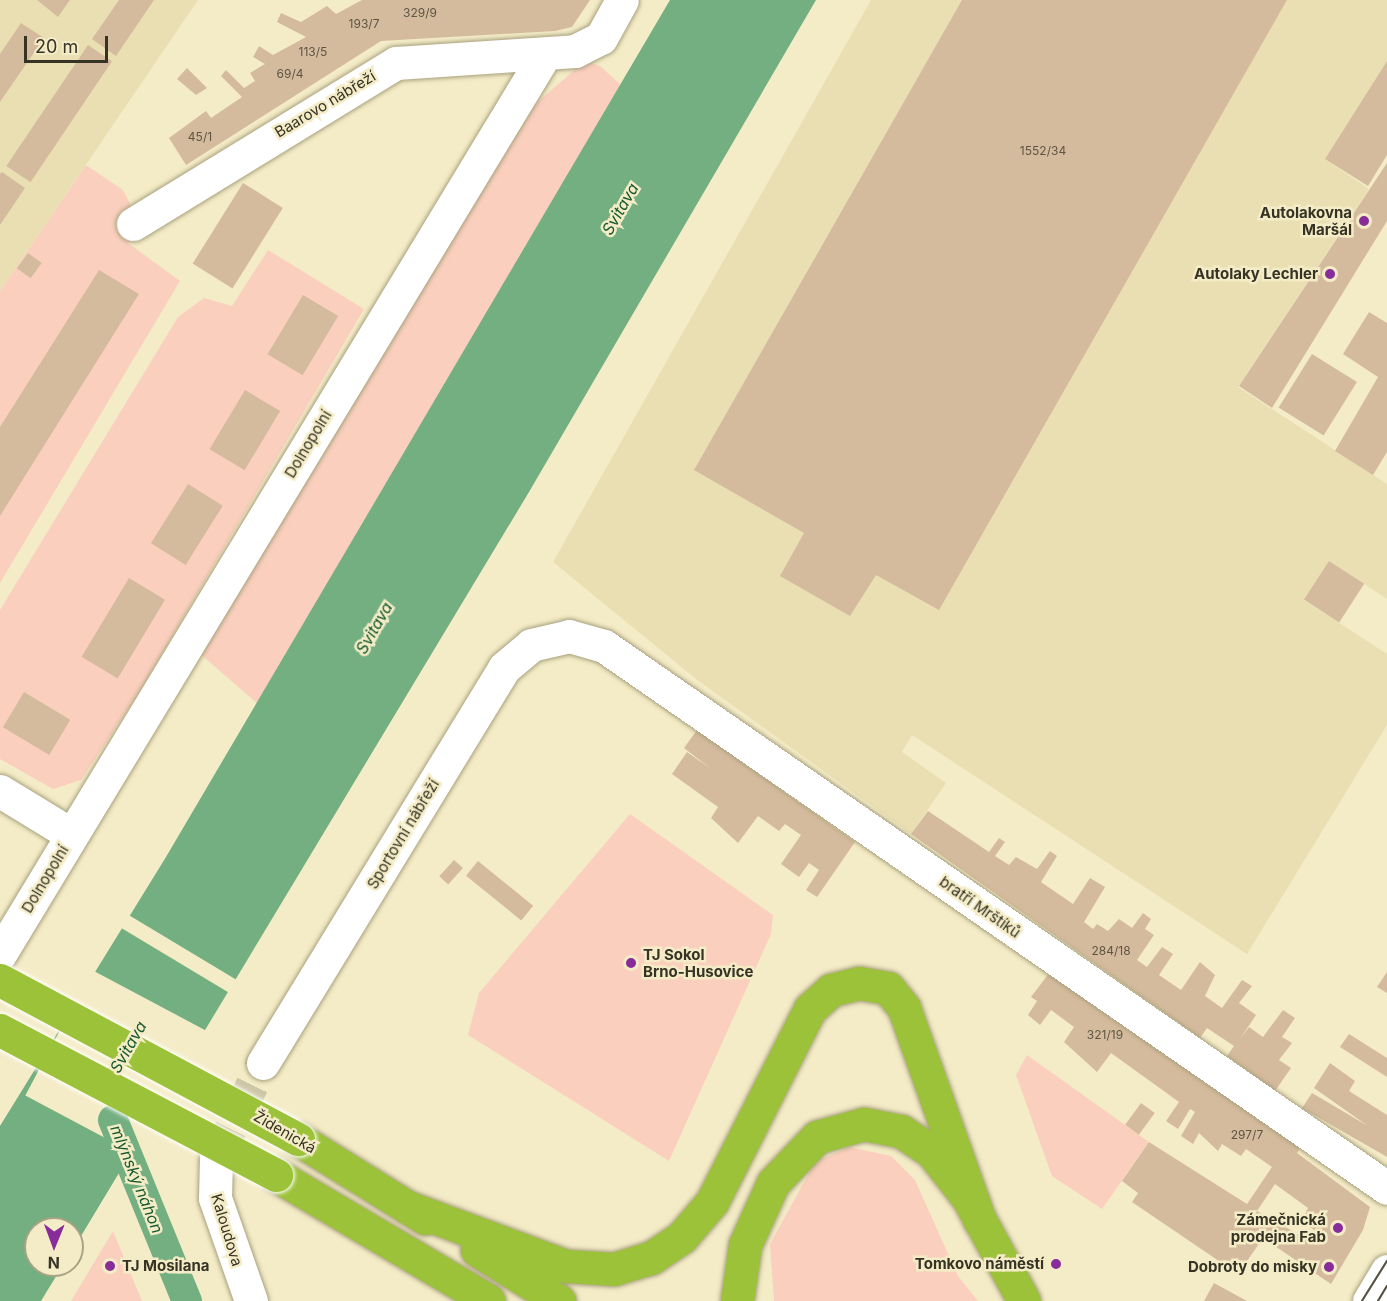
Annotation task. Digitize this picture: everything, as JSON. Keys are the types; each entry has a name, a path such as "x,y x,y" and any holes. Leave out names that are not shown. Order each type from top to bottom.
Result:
{"highway":[{"name":"Židenická","path":"0,980 298,1139 560,1301"},
{"path":"407,1207 566,1266 614,1269 651,1258 682,1237 712,1202 810,1009 831,990 859,983 888,988 904,1008 980,1221"},
{"path":"0,1030 276,1175 489,1301"},
{"path":"737,1301 745,1245 761,1203 803,1147 831,1130 883,1126 917,1140 953,1178 980,1221 1024,1301"},
{"path":"394,1245 459,1301"}],"street":[{"name":"Baarovo nábřeží","path":"133,224 396,63 575,51 601,38 622,0"},
{"name":"Dolnopolní","path":"0,954 545,54"},
{"name":"Sportovní nábřeží","path":"263,1063 504,668 531,645 569,636"},
{"name":"bratří Mrštíků","path":"569,636 604,646 1387,1188"},
{"name":"Dolnopolní","path":"0,791 72,835"},
{"name":"Kaloudova","path":"216,1158 215,1198 250,1301"},
{"path":"1369,1301 1387,1271"}],"shaded area":[{"path":"0,0 198,0 0,291"},
{"path":"871,0 1387,0 1387,61 1325,159 1369,189 1238,387 1387,484 1387,599 1329,561 1304,600 1387,654 1387,725 1247,954 912,735 902,752 946,783 911,834 696,679 553,562"},
{"path":"585,61 600,66 621,85 257,703 198,652 520,117"},
{"path":"86,165 123,190 145,234 128,243 180,281 0,583 0,291"},
{"path":"268,250 364,309 140,691 81,780 53,789 0,759 0,610 178,317 204,298 232,306"},
{"name":"TJ Sokol Brno-Husovice","path":"630,814 773,915 771,934 669,1161 468,1035 479,993"},
{"path":"1027,1055 1149,1142 1102,1209 1052,1176 1016,1075"},
{"path":"849,1147 891,1156 915,1180 958,1276 978,1301 774,1301 770,1244 815,1162"},
{"name":"TJ Mosilana","path":"113,1231 142,1301 71,1301"}],"water":[{"name":"Svitava","path":"670,0 816,0 529,492 84,1231 84,1217 24,1217 24,1277 56,1277 41,1301 0,1301 0,1126 166,857"}],"pier":[{"path":"127,914 238,981 231,994 119,927"},
{"path":"92,970 208,1032 141,1157 25,1095"}],"building":[{"path":"37,0 70,0 58,17"},
{"path":"119,0 154,0 116,56 92,39"},
{"path":"362,0 590,0 572,27 555,31 381,41 186,165 169,138 206,111 211,118 242,97 221,76 226,70 244,88 255,81 250,73 265,64 253,57 259,46 273,55 306,37 277,22 281,13 301,22 327,6 336,14"},
{"path":"962,0 1287,0 939,610 876,575 850,616 780,576 804,533 694,470"},
{"path":"21,23 44,38 0,102 0,54"},
{"path":"88,45 112,61 30,182 6,166"},
{"path":"1387,61 1387,155 1368,186 1325,159"},
{"path":"187,68 207,88 196,95 177,79"},
{"path":"1387,163 1387,221 1272,408 1239,386"},
{"path":"2,172 25,188 0,225 0,174"},
{"path":"243,183 283,208 233,288 193,264"},
{"path":"28,253 42,263 31,278 17,268"},
{"path":"99,270 139,294 0,516 0,427"},
{"path":"303,295 338,316 303,375 267,354"},
{"path":"1369,312 1387,323 1387,452 1373,475 1335,451 1378,377 1343,354"},
{"path":"1312,354 1357,382 1324,436 1279,407"},
{"path":"245,390 280,411 245,470 209,449"},
{"path":"188,484 223,506 186,565 151,543"},
{"path":"1329,561 1364,584 1339,622 1304,600"},
{"path":"129,578 165,600 118,678 82,657"},
{"path":"24,692 70,720 49,755 3,727"},
{"path":"697,730 855,842 817,897 806,890 819,870 809,863 799,877 781,864 801,835 785,824 779,831 758,816 738,843 711,818 718,807 672,774 687,752 710,768 684,748"},
{"path":"928,811 989,852 999,838 1005,842 995,856 1009,865 1016,857 1037,869 1050,851 1057,856 1041,882 1073,904 1090,878 1105,887 1084,922 1093,929 1097,924 1108,931 1119,919 1132,928 1143,913 1151,919 1145,929 1154,935 1137,960 1147,967 1162,947 1173,954 1159,975 1181,990 1200,962 1215,975 1205,996 1222,1008 1242,980 1252,986 1239,1003 1256,1015 1240,1039 1249,1027 1263,1037 1283,1010 1295,1018 1282,1037 1292,1043 1279,1060 1291,1068 1275,1091 1227,1056 1234,1046 1207,1028 1200,1038 911,834"},
{"path":"454,860 463,868 448,884 439,876"},
{"path":"478,861 533,906 521,920 466,876"},
{"path":"1053,968 1302,1144 1297,1153 1370,1207 1363,1230 1331,1284 1263,1238 1238,1274 1132,1202 1138,1193 1122,1181 1149,1142 1247,1204 1272,1167 1246,1149 1241,1156 1222,1144 1218,1151 1199,1133 1193,1144 1181,1136 1195,1112 1190,1109 1178,1129 1166,1121 1179,1102 1111,1053 1097,1072 1064,1042 1074,1027 1051,1010 1040,1025 1028,1015 1037,1001 1031,997","holes":["1275,1184 1308,1208 1301,1222 1316,1231 1310,1241 1257,1211"]},
{"path":"1387,972 1387,993 1377,987"},
{"path":"1349,1034 1387,1058 1387,1077 1340,1047"},
{"path":"1330,1063 1355,1081 1349,1091 1387,1115 1387,1157 1302,1108 1312,1093 1368,1126 1314,1088"},
{"path":"1141,1103 1155,1113 1139,1135 1125,1125"},
{"path":"1214,1283 1247,1301 1204,1301"}],"waterway":[{"name":"mlýnský náhon","path":"113,1120 187,1301"}],"tunnel":[{"path":"216,1158 263,1063"}],"tram line":[{"path":"1362,1301 1387,1261"},
{"path":"1378,1301 1387,1286"}],"place":[{"name":"Autolakovna Maršál","path":"1364,221"},
{"name":"Autolaky Lechler","path":"1330,274"},
{"name":"TJ Sokol Brno-Husovice","path":"631,963"},
{"name":"Zámečnická prodejna Fab","path":"1338,1228"},
{"name":"Tomkovo náměstí","path":"1056,1264"},
{"name":"TJ Mosilana","path":"110,1266"},
{"name":"Dobroty do misky","path":"1329,1267"}]}
